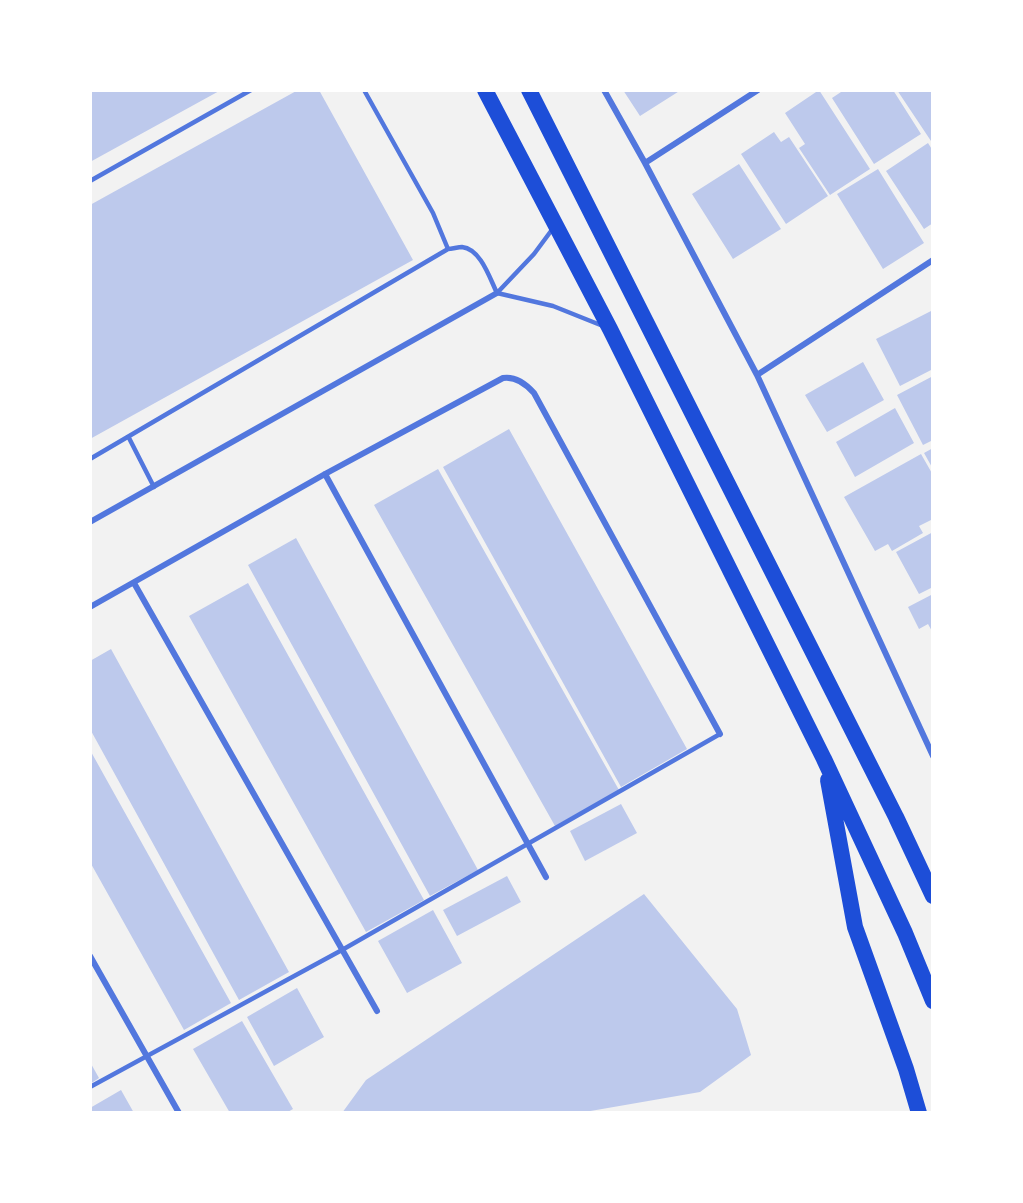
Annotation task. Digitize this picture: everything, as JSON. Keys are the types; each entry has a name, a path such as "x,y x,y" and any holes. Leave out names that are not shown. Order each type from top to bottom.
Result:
{"highway":[{"path":"485,90 610,329 824,759 906,933 933,1001"},
{"path":"529,90 896,817 933,896"},
{"path":"824,759 855,927 906,1069 919,1113"}],"street":[{"path":"604,90 757,375 933,756"},
{"path":"645,163 758,90"},
{"path":"757,375 933,260"},
{"path":"90,522 497,293"},
{"path":"90,607 325,474 503,378 511,377 520,381 534,393 720,734"},
{"path":"325,474 546,877"},
{"path":"134,583 377,1011"},
{"path":"90,956 179,1113"}],"lane":[{"path":"90,181 251,90"},
{"path":"364,90 433,213 448,249"},
{"path":"497,293 534,255 555,225"},
{"path":"90,459 448,249 463,247 479,257 497,293"},
{"path":"497,293 553,306 610,329"},
{"path":"129,438 154,487"},
{"path":"90,1087 342,950 720,734"}],"building":[{"path":"90,90 221,90 90,162"},
{"path":"298,90 319,90 413,260 90,439 90,205"},
{"path":"623,90 681,90 640,116"},
{"path":"819,90 870,169 830,195 799,148 805,144 785,113"},
{"path":"844,90 893,90 921,134 874,164 832,98"},
{"path":"897,90 933,90 933,144"},
{"path":"774,132 781,142 789,137 828,196 786,224 741,154"},
{"path":"928,143 933,151 933,223 924,229 886,171"},
{"path":"739,164 781,229 733,259 692,194"},
{"path":"878,169 924,243 883,269 837,194"},
{"path":"933,310 933,369 900,386 876,339"},
{"path":"863,362 884,400 827,432 805,395"},
{"path":"933,376 933,440 923,445 897,395"},
{"path":"895,408 914,443 855,477 836,442"},
{"path":"509,429 687,749 621,787 443,467"},
{"path":"933,448 933,469 924,453"},
{"path":"921,454 933,475 933,519 919,526 923,533 892,551 888,544 875,551 844,497"},
{"path":"438,469 619,790 555,826 374,505"},
{"path":"933,532 933,587 919,594 896,552"},
{"path":"296,538 478,870 430,896 248,565"},
{"path":"248,583 424,900 366,932 189,616"},
{"path":"933,594 933,633 928,624 919,629 908,607"},
{"path":"111,649 289,972 239,1000 90,729 90,661"},
{"path":"90,750 231,1003 184,1030 90,862"},
{"path":"621,804 637,833 585,861 570,831"},
{"path":"507,876 521,902 457,936 443,910"},
{"path":"644,894 737,1009 751,1055 700,1092 579,1113 342,1113 366,1080"},
{"path":"433,910 462,963 407,993 378,941"},
{"path":"297,988 324,1037 274,1066 247,1017"},
{"path":"242,1021 293,1109 286,1113 230,1113 193,1049"},
{"path":"90,1062 99,1078 90,1084"},
{"path":"121,1090 134,1113 90,1113 90,1108"}]}
